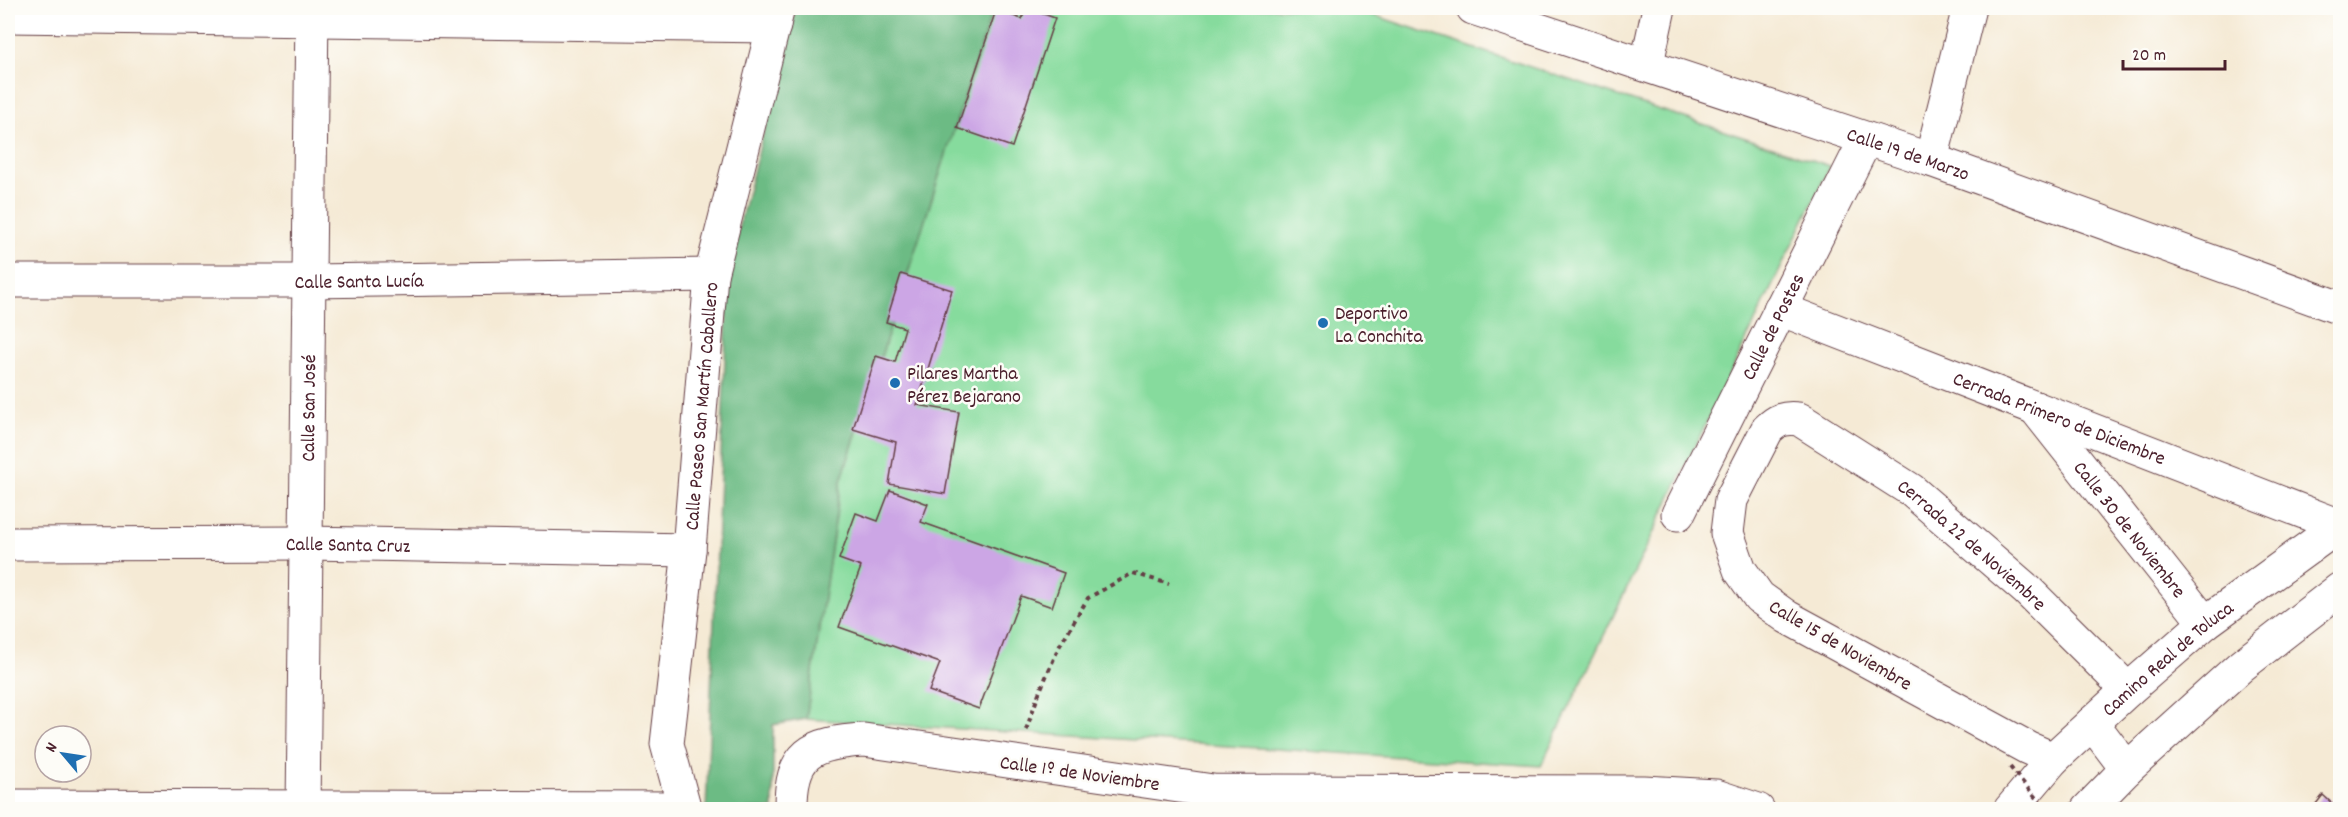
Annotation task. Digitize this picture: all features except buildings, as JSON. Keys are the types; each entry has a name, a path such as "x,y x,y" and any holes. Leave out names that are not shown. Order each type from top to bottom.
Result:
{"street":[{"name":"Calle 19 de Marzo","path":"1473,8 1647,63 1931,160 2340,308"},
{"path":"1647,63 1659,8"},
{"path":"1931,160 1969,8"},
{"path":"8,16 311,14 776,17"},
{"name":"Calle San José","path":"303,808 311,14"},
{"name":"Calle Paseo San Martín Caballero","path":"685,809 667,744 689,550 711,275 776,17"},
{"name":"Calle de Postes","path":"1678,514 1866,139"},
{"name":"Calle Santa Lucía","path":"8,281 310,281 711,275"},
{"name":"Cerrada Primero de Diciembre","path":"1780,309 2340,525"},
{"name":"Calle 30 de Noviembre","path":"2034,407 2205,623"},
{"name":"Calle 15 de Noviembre","path":"1799,419 1787,418 1776,421 1767,430 1731,500 1727,533 1740,570 1759,597 1787,617 2028,748 2053,759"},
{"name":"Cerrada 22 de Noviembre","path":"1799,419 1911,490 2027,590 2128,690"},
{"name":"Camino Real de Toluca","path":"2010,810 2053,759 2205,623 2340,525"},
{"name":"Calle Santa Cruz","path":"8,544 307,543 689,550"},
{"path":"2087,810 2127,770 2241,666 2340,589"},
{"path":"2092,723 2127,770"},
{"name":"Calle 1º de Noviembre","path":"791,810 790,787 796,767 810,751 832,742 864,740 1025,764 1211,800 1500,800 1644,792 1716,796 1758,810"},
{"path":"8,806 685,809"}],"path":[{"path":"1025,764 1025,732 1039,693 1059,647 1088,598 1133,573 1169,584"},
{"path":"2010,767 2046,810"}],"green space":[{"path":"796,8 993,8 841,481 806,719 773,725 773,809 706,810 729,264"},
{"name":"Deportivo La Conchita","path":"993,8 1352,8 1830,166 1541,766 806,719 841,481"}],"place":[{"name":"Deportivo La Conchita","path":"1323,323"},
{"name":"Pilares Martha Pérez Bejarano","path":"895,383"}]}
